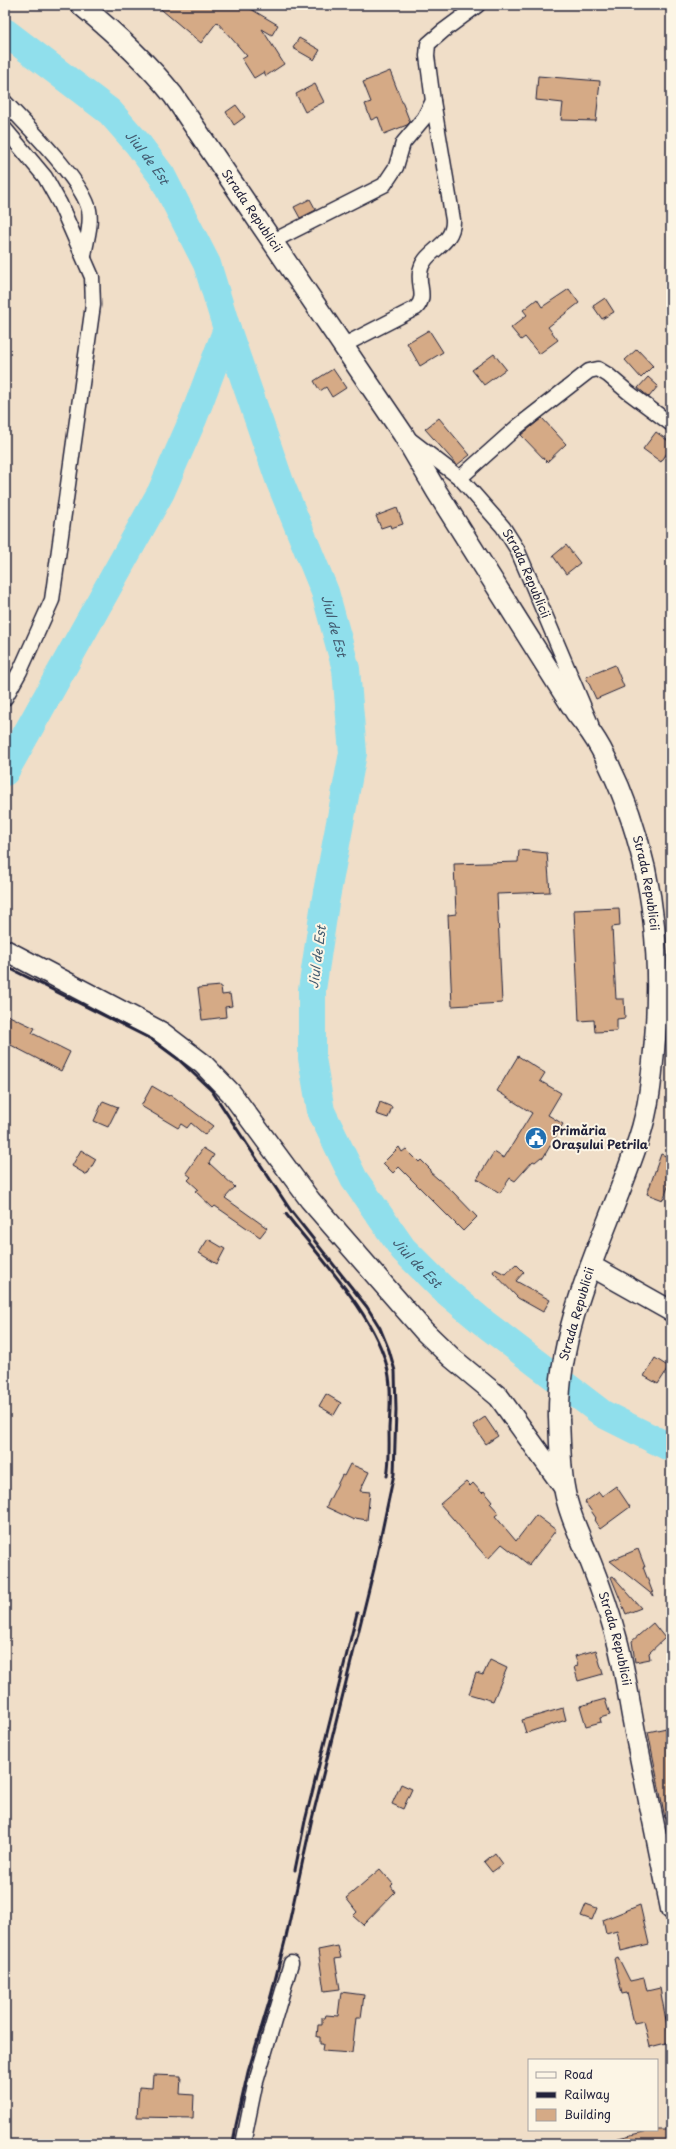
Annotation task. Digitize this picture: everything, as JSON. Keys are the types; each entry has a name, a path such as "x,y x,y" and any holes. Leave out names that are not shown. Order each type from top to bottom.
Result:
{"main road":[{"name":"Strada Republicii","path":"81,5 114,32 161,80 273,241 403,434 454,519 576,713 600,747 617,783 647,872 653,913 658,999 651,1092 646,1117 579,1300 562,1364 559,1394 564,1488 574,1523 606,1601 618,1645 666,1857 671,1909"},
{"path":"5,950 161,1032 203,1064 231,1093 310,1200 424,1331 452,1358 499,1397 564,1488"},
{"path":"591,1266 671,1311"}],"street":[{"path":"344,345 412,312 420,304 422,287 420,273 430,256 449,238 453,224 433,101 427,56 428,44 442,31 477,5"},
{"path":"273,241 384,185 396,167 403,144 424,118 433,101"},
{"path":"5,102 46,145 86,201 89,224 84,256"},
{"path":"5,129 45,177 84,256 93,284 93,315 54,588 49,609 5,698"},
{"path":"460,478 517,427 589,371 598,369 608,375 671,424"},
{"name":"Strada Republicii","path":"403,434 460,478 503,527 517,549 600,747"},
{"path":"243,2144 255,2085 291,1963"}],"building":[{"path":"156,5 244,5 278,25 272,35 262,29 284,64 266,76 264,72 254,78 242,59 247,56 217,22 201,43"},
{"path":"299,38 320,50 314,60 293,48"},
{"path":"390,71 410,122 407,125 384,134 378,117 371,120 365,104 371,102 363,82"},
{"path":"538,76 600,81 596,121 561,120 563,103 536,100"},
{"path":"315,84 324,102 305,112 296,94"},
{"path":"236,105 245,117 234,125 226,112"},
{"path":"310,199 316,210 300,218 294,207"},
{"path":"569,289 579,303 548,327 558,340 539,354 525,337 521,340 511,328 527,315 523,310 537,299 542,307"},
{"path":"605,298 614,312 602,319 593,306"},
{"path":"429,330 443,352 420,366 407,343"},
{"path":"637,349 653,366 641,378 625,360"},
{"path":"494,354 506,369 484,385 472,370"},
{"path":"333,369 346,388 332,397 326,387 320,391 314,381"},
{"path":"648,377 658,386 649,397 638,388"},
{"path":"439,418 470,455 457,465 425,429"},
{"path":"542,418 566,444 547,462 521,435"},
{"path":"656,432 671,443 671,447 661,462 643,449"},
{"path":"397,508 403,524 391,528 390,525 381,528 376,516"},
{"path":"566,545 580,563 566,574 553,556"},
{"path":"615,665 624,687 596,699 586,677"},
{"path":"519,850 547,853 550,892 497,894 502,1003 452,1006 448,915 456,914 454,864 518,862"},
{"path":"619,908 620,926 612,927 616,999 624,999 625,1018 617,1019 617,1031 595,1032 594,1020 579,1021 574,910"},
{"path":"221,986 222,995 230,994 232,1006 225,1007 226,1017 202,1020 198,988"},
{"path":"5,1014 35,1028 32,1033 70,1052 61,1071 5,1042"},
{"name":"Primăria Orașului Petrila","path":"518,1056 545,1073 540,1081 561,1093 548,1115 563,1124 543,1158 541,1157 535,1162 533,1161 515,1181 510,1178 500,1193 477,1179 494,1152 504,1158 532,1113 497,1091"},
{"path":"152,1086 169,1096 170,1094 213,1126 205,1135 191,1123 187,1128 181,1124 178,1128 141,1106"},
{"path":"103,1101 118,1107 108,1127 94,1121"},
{"path":"380,1102 392,1107 388,1118 376,1114"},
{"path":"399,1147 402,1152 406,1149 419,1162 421,1160 431,1170 430,1172 453,1192 477,1217 463,1231 399,1167 393,1173 383,1163"},
{"path":"203,1148 214,1155 209,1163 235,1187 225,1198 267,1228 260,1237 215,1206 213,1208 195,1191 198,1189 188,1180 191,1177 186,1173"},
{"path":"81,1150 96,1159 87,1175 72,1166"},
{"path":"661,1154 671,1158 671,1179 663,1200 647,1194"},
{"path":"208,1239 225,1249 217,1264 199,1253"},
{"path":"516,1264 524,1272 516,1281 550,1300 543,1312 518,1298 493,1272 495,1269 505,1274"},
{"path":"655,1358 669,1367 658,1384 644,1376"},
{"path":"326,1394 341,1403 334,1415 319,1406"},
{"path":"485,1417 498,1436 486,1444 473,1425"},
{"path":"350,1464 369,1472 360,1491 370,1492 367,1520 355,1518 354,1520 326,1507 342,1475 344,1476"},
{"path":"466,1482 470,1486 473,1483 482,1493 484,1491 492,1501 490,1503 499,1513 495,1516 516,1541 536,1515 556,1530 529,1565 502,1544 488,1559 440,1504"},
{"path":"616,1486 630,1507 600,1529 594,1520 596,1518 585,1502 599,1492 602,1496"},
{"path":"638,1549 645,1567 643,1567 654,1596 610,1561"},
{"path":"613,1576 641,1608 626,1614 611,1577"},
{"path":"653,1623 665,1638 649,1653 650,1659 635,1662 632,1641"},
{"path":"596,1650 603,1674 578,1681 574,1667 578,1666 575,1656"},
{"path":"490,1660 507,1668 493,1701 469,1694 476,1673 483,1675"},
{"path":"605,1699 610,1715 600,1718 601,1722 586,1726 580,1706"},
{"path":"563,1708 566,1720 526,1733 522,1720"},
{"path":"671,1727 671,1818 665,1818 648,1732"},
{"path":"401,1784 412,1789 403,1809 392,1804"},
{"path":"495,1853 503,1864 492,1872 484,1862"},
{"path":"380,1869 393,1884 391,1886 395,1892 363,1925 353,1916 357,1912 346,1898"},
{"path":"586,1904 597,1908 592,1920 581,1916"},
{"path":"640,1905 649,1944 621,1951 617,1931 606,1934 603,1920"},
{"path":"338,1946 341,1958 335,1959 340,1989 324,1991 318,1950"},
{"path":"618,1957 630,1981 644,1978 647,1991 660,1988 670,2042 650,2047 644,2021 634,2023 627,1993 622,1994 614,1959"},
{"path":"341,1992 364,1995 361,2018 356,2018 352,2053 322,2051 323,2044 320,2044 320,2037 317,2037 318,2025 322,2025 322,2018 325,2018 326,2015 338,2016"},
{"path":"153,2075 181,2076 180,2094 194,2095 193,2118 137,2117 139,2087 152,2088"},
{"path":"671,2130 671,2144 614,2144 614,2139 648,2131"}],"waterway":[{"name":"Jiul de Est","path":"5,32 110,112 138,144 162,176 207,264 227,329 193,419 161,492 5,772"},
{"name":"Jiul de Est","path":"227,329 280,482 325,592 346,669 353,753 325,903 312,990 312,1058 321,1111 354,1179 403,1249 441,1287 484,1323 603,1414 671,1448"}],"railway":[{"path":"5,966 151,1039 178,1059 212,1091 291,1211 367,1307 380,1328 389,1350 395,1371 396,1410 394,1474 374,1569 311,1823 286,1937 271,1996 248,2072 233,2144"},
{"path":"286,1214 330,1268 360,1309 382,1351 388,1371 390,1392 389,1458 387,1476"},
{"path":"295,1870 305,1821 357,1613"}],"place":[{"name":"Primăria Orașului Petrila","path":"536,1138"}]}
